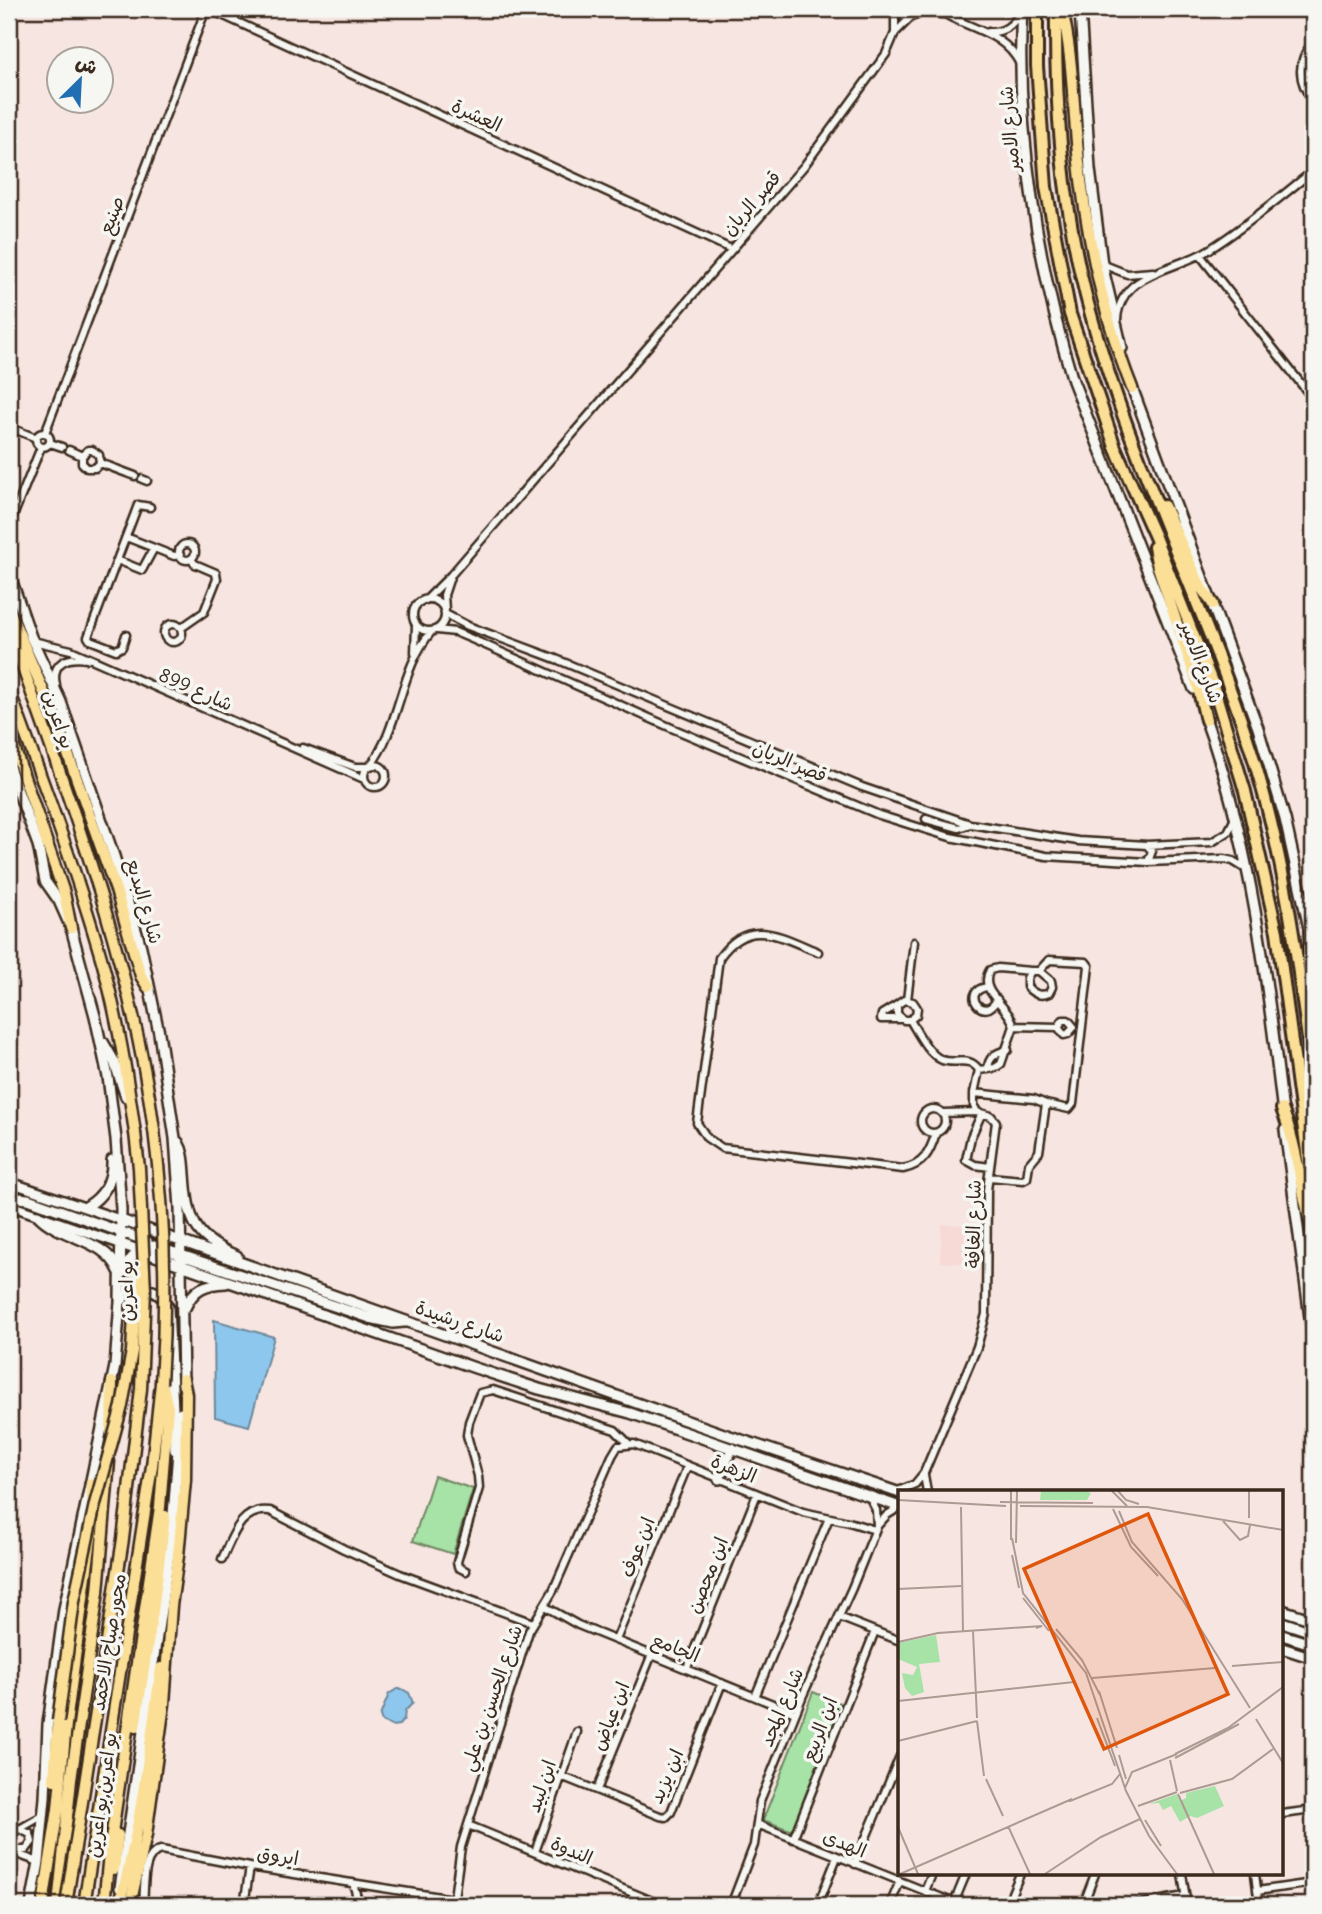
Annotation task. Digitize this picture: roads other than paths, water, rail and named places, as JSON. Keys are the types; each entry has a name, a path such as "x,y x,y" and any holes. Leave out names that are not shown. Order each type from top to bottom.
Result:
{"highway":[{"name":"شارع الامير","path":"1037,9 1037,66 1046,187 1070,314 1115,447 1155,537 1212,682 1245,790 1277,932 1313,1196"},
{"name":"شارع الامير","path":"1056,9 1058,139 1085,294 1106,365 1146,479 1224,674 1251,752 1287,893 1313,1077"},
{"path":"1062,9 1071,56 1078,152 1094,268 1116,347 1132,388"},
{"path":"1146,479 1160,497 1202,589 1213,604"},
{"path":"1155,537 1156,560 1206,720"},
{"path":"9,610 57,723 116,890 141,976 148,987"},
{"name":"بو اعرين","path":"9,629 99,888 119,955 138,1038 161,1188 165,1278 161,1382 168,1402 165,1440"},
{"name":"بو اعرين","path":"9,690 41,777 102,962 120,1036 139,1168 144,1268 141,1389 123,1539 66,1905"},
{"path":"9,733 64,893 71,928"},
{"path":"1310,931 1313,978"},
{"path":"1283,1109 1291,1131 1313,1230"},
{"path":"53,1836 58,1721 74,1601 95,1504 122,1406 132,1351 136,1279 144,1268"},
{"path":"130,1905 149,1816 164,1704 185,1480 186,1394 183,1379"},
{"path":"58,1905 69,1790 98,1592 113,1403 112,1382"},
{"name":"محور صباح الاحمد","path":"84,1905 152,1466 161,1382"},
{"path":"110,1905 162,1541 167,1469 165,1440"},
{"name":"بو اعرين,بو اعرين","path":"104,1905 109,1853 160,1507 165,1440"},
{"path":"43,1905 93,1537 91,1483"},
{"path":"119,1905 130,1867 167,1621 171,1614"}],"main road":[{"name":"شارع الامير","path":"1080,9 1090,169 1102,264 1132,388 1247,696 1285,819 1313,945"},
{"name":"شارع الامير","path":"1022,11 1021,66 1036,230 1058,332 1073,381 1206,720 1247,870 1276,1044 1313,1340"},
{"name":"شارع البديع","path":"9,573 33,641 58,695 131,910 159,1033 175,1138 182,1266"},
{"path":"9,767 38,845 45,881 62,906 71,928"},
{"name":"بو اعرين","path":"31,1905 44,1815 53,1682 64,1609 112,1382 120,1302 121,1220 116,1139 100,1038 71,928"},
{"path":"100,1038 114,1061 127,1100 144,1229 152,1244 182,1266 183,1379 170,1549 124,1850 119,1905"},
{"path":"175,1138 183,1155 190,1217 208,1241 345,1301"},
{"path":"86,1208 107,1187 112,1170 112,1148 116,1139"},
{"path":"9,1197 28,1199 377,1320 408,1322"},
{"path":"121,1276 139,1251 152,1244 160,1244 167,1237 180,1208"},
{"path":"38,1215 48,1224 109,1255 115,1261 121,1276"},
{"name":"شارع رشيدة","path":"121,1220 724,1434 898,1492"},
{"name":"شارع رشيدة","path":"121,1244 539,1389 630,1413 898,1506"},
{"path":"183,1313 190,1297 200,1287 229,1283"},
{"path":"120,1302 132,1291 147,1289 160,1295 168,1307 173,1437 178,1458"},
{"path":"719,1479 732,1448"},
{"path":"1284,1610 1313,1620"},
{"path":"1284,1623 1306,1630"},
{"path":"1284,1635 1308,1643"},
{"path":"1284,1649 1313,1656"}],"street":[{"name":"العشرة","path":"208,9 732,249"},
{"name":"صنيع","path":"46,433 208,9"},
{"name":"قصر الريان","path":"895,9 895,33"},
{"path":"895,9 898,13 911,17"},
{"path":"937,9 1009,46 1021,66"},
{"name":"قصر الريان","path":"426,600 451,575 813,155 869,80 886,54 895,33 922,10"},
{"path":"922,10 944,14"},
{"path":"986,32 1006,29 1022,11"},
{"path":"1313,43 1305,52 1300,72 1304,89 1313,101"},
{"path":"1116,322 1124,296 1136,283 1155,272 1200,255 1313,171"},
{"path":"1200,255 1313,399"},
{"path":"1102,264 1127,274 1155,272"},
{"path":"9,427 36,438"},
{"path":"40,433 46,433 50,437 50,443 41,447 36,443 36,438 40,433"},
{"path":"50,443 82,456"},
{"path":"14,514 41,447"},
{"path":"93,450 99,455 100,463 95,468 87,468 82,463 84,452 93,450"},
{"path":"100,463 142,479"},
{"path":"127,635 122,647 116,650 88,637 138,505 150,507"},
{"path":"126,537 174,556 180,555"},
{"path":"189,545 195,550 191,559 183,559 180,548 189,545"},
{"path":"117,560 143,569 154,548"},
{"path":"181,628 203,614 217,579 216,573 195,564 191,559"},
{"path":"414,658 434,630 442,625 445,613 444,595 451,575"},
{"path":"383,748 364,774 364,779 371,787 379,786 386,778 382,769 383,748 414,658 415,610 419,603 426,600 440,603 445,613"},
{"name":"قصر الريان","path":"445,613 468,626 556,659 862,787 970,824 1078,841 1147,845 1212,842 1228,832 1233,825 1234,815"},
{"path":"416,624 423,630 434,630"},
{"name":"قصر الريان","path":"434,630 455,632 687,735 879,815 950,837 1046,856 1148,862 1224,859 1247,870"},
{"name":"شارع 899","path":"33,641 59,646 99,662 364,779"},
{"name":"شارع 899","path":"58,695 54,673 61,662 71,657 99,662"},
{"name":"شارع 899","path":"281,742 355,767 369,767"},
{"path":"369,767 377,765 382,769"},
{"path":"925,829 928,811"},
{"path":"926,819 959,828 970,824"},
{"path":"1147,845 1152,855 1148,862"},
{"path":"818,952 781,936 749,933 731,941 719,958 697,1123 707,1138 722,1148 902,1168 914,1166 930,1152 936,1133 944,1126 943,1113"},
{"path":"906,1000 914,942"},
{"path":"910,1020 940,1059 967,1060 979,1070 999,1067 1014,1026 1007,1011 987,987 986,977 990,970 999,968 1035,971 1051,959 1086,962 1089,966 1073,1104 1069,1109 1034,1099 974,1093"},
{"path":"987,987 976,992 977,1005 982,1009 989,1009 997,999"},
{"path":"906,1000 913,1002 917,1008 916,1015 910,1020 881,1019 882,1014 906,1000"},
{"path":"898,1005 896,1011 901,1019"},
{"path":"1014,1026 1058,1027"},
{"path":"988,1069 993,1056 1007,1050"},
{"name":"شارع الغافة","path":"924,1473 977,1346 986,1314 989,1177 996,1122 991,1116 979,1114 974,1106 979,1070"},
{"path":"989,1177 1023,1180 1027,1178 1030,1164 1039,1152 1046,1104"},
{"path":"936,1133 926,1131 922,1126 924,1112 930,1109 943,1113 979,1114 966,1160 975,1165 990,1167"},
{"name":"شارع رشيدة","path":"9,1182 121,1220"},
{"name":"شارع رشيدة","path":"9,1205 121,1244"},
{"name":"الزهرة","path":"466,1571 458,1567 457,1562 479,1488 467,1442 467,1428 480,1394 493,1390 615,1430 629,1444 803,1512 876,1528"},
{"name":"شارع الحسن بن علي","path":"448,1902 475,1795 533,1623 545,1607 614,1450 629,1444"},
{"name":"ابن عوف","path":"616,1640 687,1466"},
{"path":"902,1490 915,1484 924,1473"},
{"path":"924,1473 927,1490"},
{"name":"ابن محصن","path":"687,1668 757,1494"},
{"path":"869,1496 876,1510 876,1528"},
{"name":"شارع المجد","path":"731,1905 754,1845 760,1801 795,1713 876,1528 887,1515 898,1508"},
{"path":"222,1559 242,1519 253,1512 270,1511 400,1574 533,1623"},
{"path":"755,1697 829,1518"},
{"name":"الجامع","path":"545,1607 570,1621 795,1713"},
{"path":"839,1617 898,1640"},
{"name":"ابن الربيع","path":"793,1839 875,1631"},
{"name":"ابن عياض","path":"597,1790 652,1654"},
{"name":"ابن يزيد","path":"561,1776 660,1816 669,1815 722,1683"},
{"name":"ابن لبيد","path":"536,1852 577,1732"},
{"path":"855,1864 898,1761"},
{"path":"1284,1814 1313,1810"},
{"path":"9,1835 44,1815"},
{"name":"الهدى","path":"757,1824 957,1904"},
{"name":"الندوة","path":"468,1825 663,1905"},
{"path":"9,1830 22,1829 32,1838 30,1847 26,1850 9,1851"},
{"path":"9,1851 39,1862"},
{"name":"ابروق","path":"143,1905 147,1864 155,1851 353,1883 448,1902"},
{"path":"818,1905 837,1857"},
{"path":"244,1905 250,1867"},
{"path":"925,1891 931,1876"},
{"path":"957,1904 965,1876"},
{"path":"1007,1905 1019,1876"},
{"path":"1083,1905 1094,1876"},
{"path":"1182,1876 1186,1905"},
{"path":"1255,1876 1259,1905"},
{"path":"890,1905 900,1881"},
{"path":"353,1883 361,1905"},
{"path":"1257,1891 1313,1883"},
{"path":"1134,1905 1185,1896"}],"water":[{"path":"214,1320 274,1337 249,1426 215,1417"},
{"path":"397,1689 409,1693 413,1703 405,1711 404,1719 399,1725 391,1726 382,1721 380,1716 389,1694"}]}
